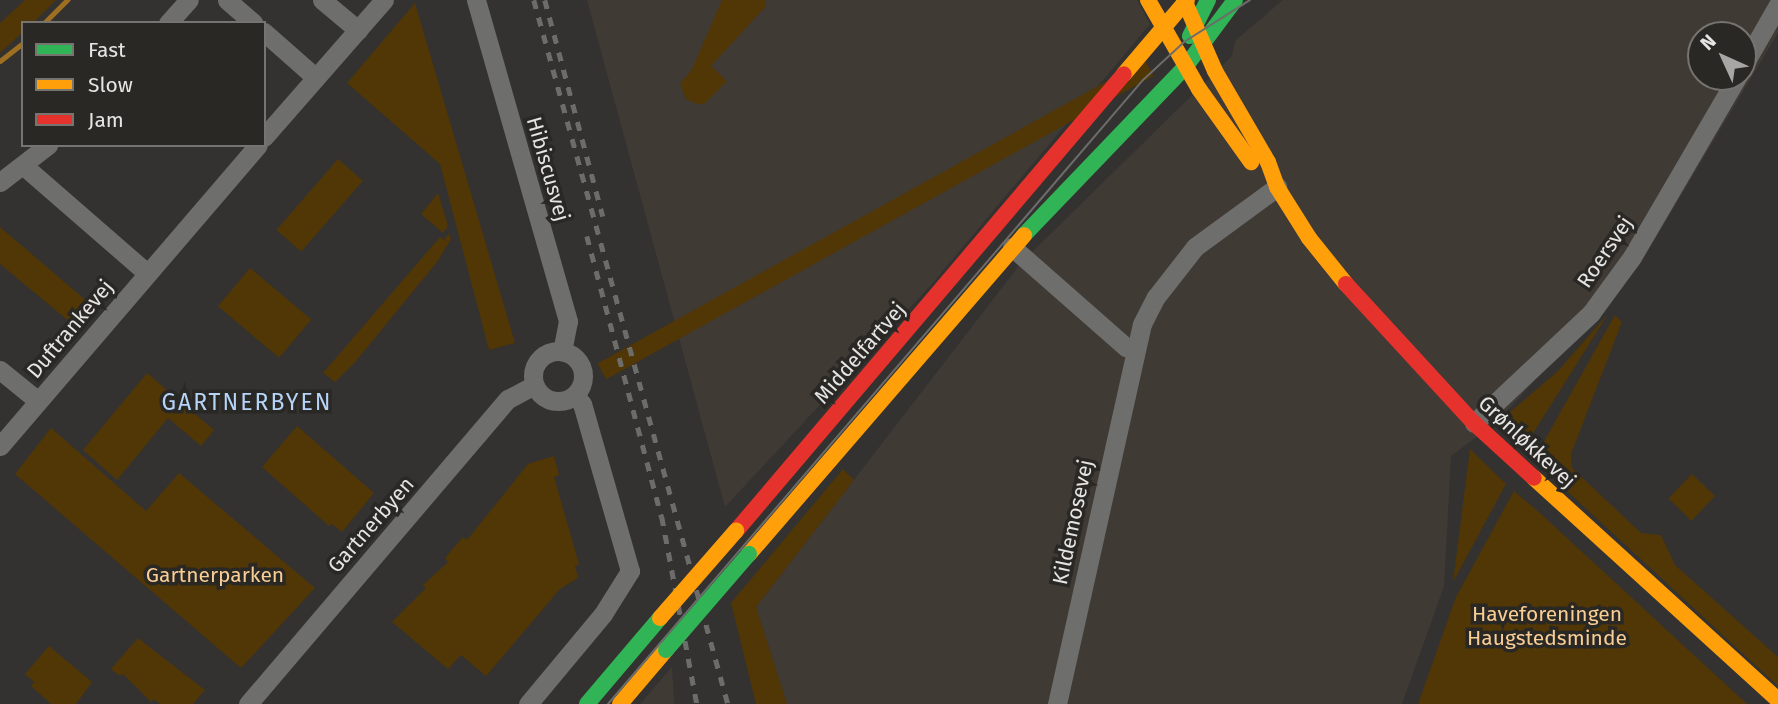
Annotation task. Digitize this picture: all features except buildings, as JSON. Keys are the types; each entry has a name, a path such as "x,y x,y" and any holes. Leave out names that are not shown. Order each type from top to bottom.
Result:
{"street":[{"path":"170,21 189,0"},
{"path":"227,0 251,21"},
{"path":"322,0 358,30"},
{"path":"268,126 316,78 384,0"},
{"name":"Hibiscusvej","path":"476,0 568,321 562,351"},
{"path":"1148,0 1182,54 1277,187"},
{"path":"1186,13 1208,0"},
{"path":"620,704 1012,247 1182,54 1203,43 1235,0"},
{"path":"1757,42 1778,5"},
{"path":"1182,54 1186,13"},
{"path":"1182,54 1186,13"},
{"path":"1186,13 1221,17"},
{"name":"Grønløkkevej","path":"1186,13 1277,187 1309,238 1363,305 1474,423 1778,700"},
{"path":"266,34 316,78"},
{"name":"Middelfartvej","path":"587,704 1144,50 1182,54"},
{"name":"Roersvej","path":"1474,423 1591,313 1632,257 1729,91"},
{"path":"0,182 24,167 46,147"},
{"name":"Duftrankevej","path":"0,446 256,147"},
{"path":"24,167 147,273"},
{"name":"Kildemosevej","path":"1057,704 1134,349 1156,297 1176,268 1228,220 1277,187"},
{"path":"1012,247 1126,347 1134,349"},
{"path":"562,351 573,356 583,371 575,395 550,401 534,385 532,373 540,357 562,351"},
{"path":"0,370 38,401"},
{"name":"Gartnerbyen","path":"248,704 508,399 534,385"},
{"path":"528,704 603,614 630,571 582,404 575,395"}],"shaded area":[{"path":"587,0 1137,0 1150,24 931,285 725,507"},
{"path":"1283,0 1778,0 1778,33 1757,68 1757,21 1687,21 1687,91 1743,91 1639,266 1499,420 1451,456 1444,586 1402,704 787,704 756,607 1021,263 1232,56 1235,41"},
{"path":"672,667 674,704 640,704"}],"green space":[{"path":"25,0 56,0 35,21 21,21 21,34 0,53 0,23"},
{"path":"722,0 765,0 766,6 711,66 727,81 704,104 697,104 686,99 680,84 692,69"},
{"path":"415,3 515,343 489,350 440,164 347,83"},
{"path":"1145,60 1154,76 606,379 597,363"},
{"path":"338,159 363,181 301,252 276,230"},
{"path":"438,193 448,226 443,233 421,214"},
{"path":"0,227 89,303 71,323 0,264"},
{"path":"449,233 451,239 437,262 356,361 335,382 323,373 440,237 444,240"},
{"path":"250,268 311,319 279,358 218,306"},
{"path":"1608,314 1527,443 1538,452 1615,315 1622,322 1571,454 1572,468 1641,533 1661,535 1675,565 1778,657 1778,686 1501,430 1504,417 1557,372"},
{"path":"147,373 214,430 201,446 168,418 117,480 83,450"},
{"path":"297,426 374,493 342,532 332,524 329,526 262,467"},
{"name":"Gartnerparken","path":"51,428 146,511 179,473 315,588 241,668 15,474"},
{"path":"1470,449 1506,484 1453,582"},
{"path":"554,456 559,475 554,477 579,564 575,566 578,578 560,589 486,676 461,655 448,669 392,622 426,588 423,585 448,562 445,558 463,537 467,540 528,464"},
{"path":"843,469 854,480 756,607 787,704 756,704 731,603"},
{"path":"1692,474 1715,496 1691,521 1668,498"},
{"name":"Haveforeningen Haugstedsminde","path":"1514,491 1747,704 1418,704 1456,597"},
{"path":"138,638 205,690 193,704 160,704 154,699 151,702 123,674 120,676 111,669"},
{"path":"49,646 92,682 76,704 51,704 31,686 34,682 25,674"}],"waterway":[{"path":"46,21 67,0"},
{"path":"0,61 21,45"}],"tram line":[{"path":"608,704 1143,80 1184,42 1250,0"}],"railway":[{"path":"534,0 728,704"},
{"path":"545,0 603,216"},
{"path":"587,236 662,517 697,704"}],"traffic: fast":[{"path":"1190,36 1208,0"},
{"path":"1024,235 1186,66 1235,0"},
{"path":"666,650 749,554"},
{"path":"587,704 660,618"}],"traffic: slow":[{"path":"1148,0 1199,89 1251,162"},
{"path":"1184,0 1215,71 1268,162 1277,187 1309,238 1346,284"},
{"path":"1124,74 1187,0"},
{"path":"749,554 1024,235"},
{"path":"1534,478 1778,700"},
{"path":"660,618 736,531"},
{"path":"620,704 666,650"}],"traffic: jam":[{"path":"736,531 1124,74"},
{"path":"1346,284 1474,423 1534,478"}],"district":[{"name":"GARTNERBYEN","path":"247,402"}]}
